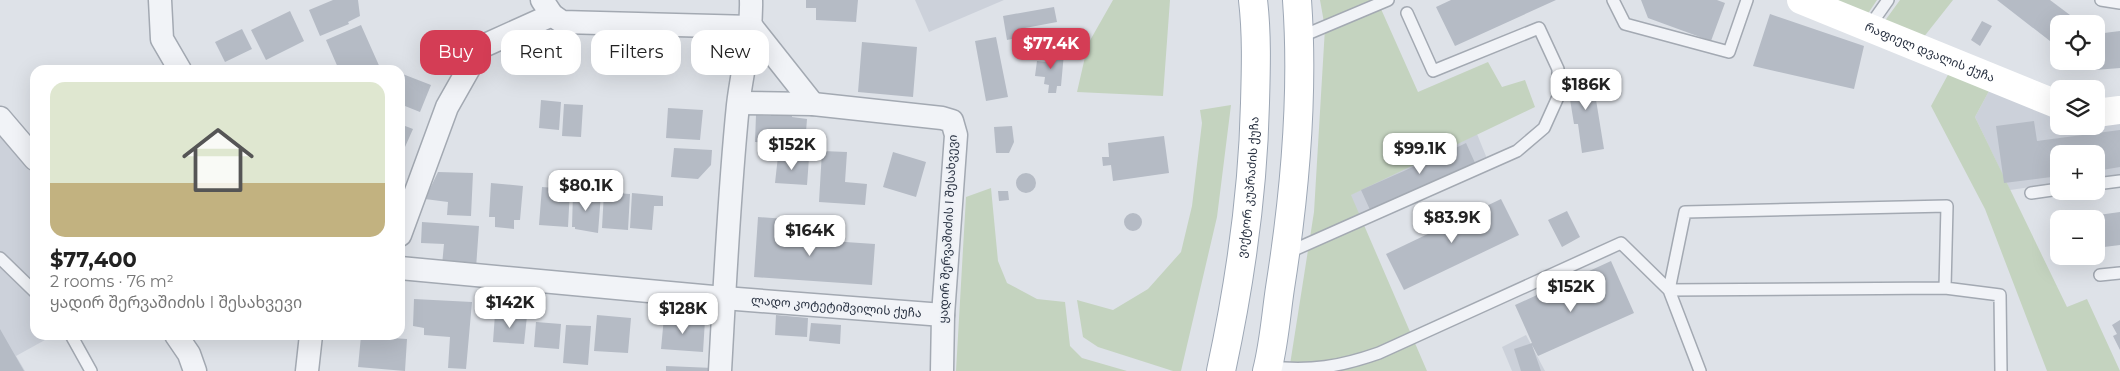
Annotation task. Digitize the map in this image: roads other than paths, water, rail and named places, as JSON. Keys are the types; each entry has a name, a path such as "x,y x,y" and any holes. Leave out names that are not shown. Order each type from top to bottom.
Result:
{"main road":[{"name":"ვიქტორ კუპრაძის ქუჩა","path":"1220,371 1233,312 1250,186 1256,70 1256,24 1253,0"},
{"path":"1268,369 1286,254 1298,122 1300,37 1297,0"},
{"name":"რაფიელ დვალის ქუჩა","path":"1802,0 2050,101"},
{"path":"2105,112 2120,110"}],"street":[{"path":"160,0 162,39 177,65"},
{"path":"720,371 738,103 752,27 751,0"},
{"path":"405,221 446,107 481,46 547,8 562,22 752,27"},
{"path":"752,27 813,104"},
{"name":"ყადირ შერვაშიძის I შესახვევი","path":"738,103 813,104 942,118 952,121 956,135 943,315 942,371"},
{"path":"0,118 30,153"},
{"name":"ლადო კოტეტიშვილის ქუჩა","path":"405,268 724,298 943,315"},
{"path":"179,340 189,354 195,371"},
{"path":"307,371 310,340"}],"lane":[{"path":"1300,37 1388,0"},
{"path":"1613,0 1625,24 1729,52 1747,0"},
{"path":"1869,28 1888,0"},
{"path":"2101,0 2120,3"},
{"path":"1286,254 1517,151 1544,128 1558,97 1558,70 1539,28 1433,71 1407,14"},
{"path":"2105,183 2120,181"},
{"path":"2031,193 2050,190"},
{"path":"1669,290 1685,212 1947,206 1945,288"},
{"path":"1268,369 1303,370 1344,365 1362,359 1621,243 1669,290 1700,371"},
{"path":"0,258 30,287"},
{"path":"2100,275 2120,273"},
{"path":"1669,290 1945,288 2000,295 2001,371"},
{"path":"74,340 91,371"}]}
